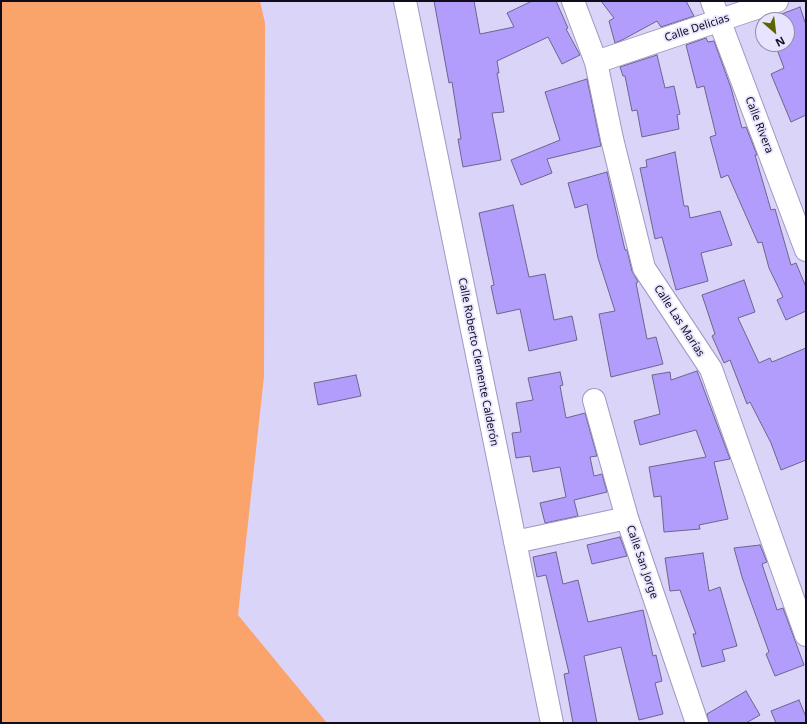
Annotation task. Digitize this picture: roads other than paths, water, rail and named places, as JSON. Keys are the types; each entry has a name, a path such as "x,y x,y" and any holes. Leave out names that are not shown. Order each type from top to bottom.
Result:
{"street":[{"name":"Calle Roberto Clemente Calderón","path":"405,1 552,723"},
{"name":"Calle Las Marías","path":"573,1 596,62 612,139 644,268 711,370 806,635"},
{"name":"Calle Rivera","path":"712,1 806,250"},
{"name":"Calle Delicias","path":"596,62 777,1"},
{"name":"Calle San Jorge","path":"594,400 627,518 697,723"},
{"path":"515,542 627,518"}]}
